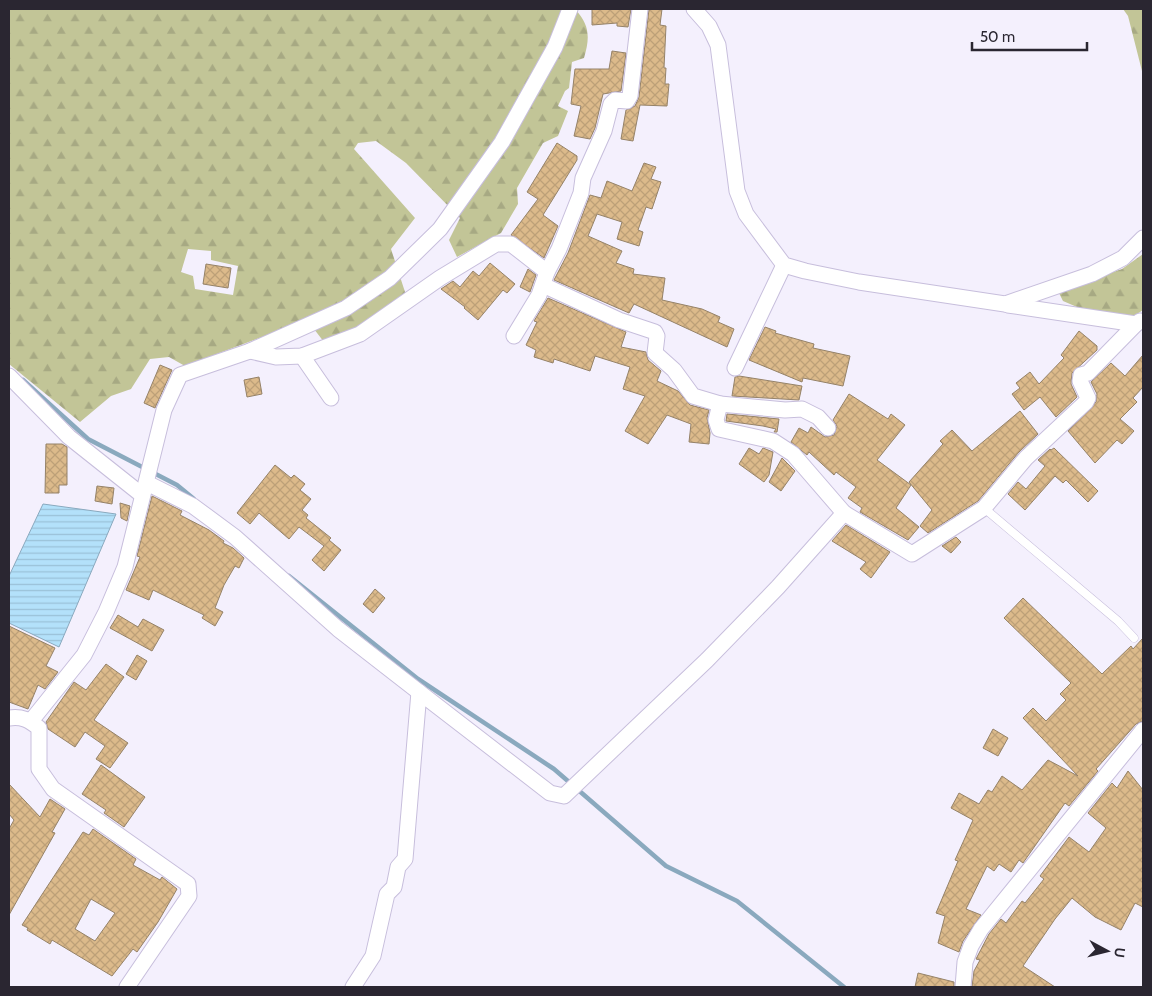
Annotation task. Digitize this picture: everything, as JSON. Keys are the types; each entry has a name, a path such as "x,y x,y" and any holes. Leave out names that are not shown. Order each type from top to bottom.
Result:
{"street":[{"path":"31,721 84,655 98,631 125,567 164,410 180,376 250,351 346,308 390,278 440,229 502,142 555,47 570,9"},
{"path":"514,336 539,295 559,249 581,193 583,178 604,131 611,104 614,100 627,101 630,96 640,9"},
{"path":"694,9 709,26 718,45 736,191 746,214 784,265 859,282 1139,322"},
{"path":"1005,304 1092,274 1123,258 1143,238"},
{"path":"250,351 276,357 302,356 360,334 440,278 496,244 511,244 545,278 619,320 655,332 657,336 655,353 674,370 693,396 720,404 786,410 802,409 818,417 828,428"},
{"path":"735,368 784,265"},
{"path":"720,404 716,420 719,429 774,441 793,454 844,513 912,554 984,508 1026,458 1086,402 1088,398 1080,381 1081,376 1088,373 1139,322"},
{"path":"302,356 331,398"},
{"path":"9,376 70,437 145,487 193,506 235,537 338,629 550,792 564,796 714,653 778,587 844,513"},
{"path":"353,987 373,956 387,894 394,888 398,867 406,859 419,692"},
{"path":"9,718 18,716 31,721 38,728 40,769 53,789 188,884 189,896 127,987"},
{"path":"963,987 966,962 971,946 981,929 1143,730"}],"lane":[{"path":"984,508 1118,622 1134,638"}],"green space":[{"path":"9,9 575,9 584,21 588,38 586,51 584,58 572,62 569,88 565,91 558,106 568,111 558,136 543,143 517,188 518,204 501,233 457,257 449,240 460,218 406,163 376,141 358,143 354,149 415,218 391,249 406,295 357,331 324,342 307,320 185,366 169,357 150,359 131,389 111,396 80,422 9,364","holes":["188,249 211,251 211,260 238,266 233,295 195,289 193,276 181,272"]},
{"path":"1123,9 1143,9 1143,75 1128,16"},
{"path":"1143,254 1143,310 1131,318 1077,307 1063,301 1058,291 1122,269"}],"water":[{"path":"43,504 116,514 59,647 9,623 9,576"}],"building":[{"path":"592,9 631,9 628,27 617,26 617,23 592,25"},
{"path":"649,9 662,9 660,25 666,26 664,68 666,68 665,84 669,84 667,106 640,105 633,141 621,139 626,110 635,106 639,97"},
{"path":"612,51 626,53 621,91 603,94 595,128 590,139 574,136 581,106 571,104 575,69 609,69"},
{"path":"557,143 577,156 577,160 543,215 558,226 544,258 511,235 538,199 527,192"},
{"path":"644,163 656,167 651,179 661,182 652,209 646,207 638,230 643,232 639,246 617,239 622,222 597,214 588,236 622,251 616,263 634,269 633,274 665,278 662,300 702,309 720,317 718,322 734,329 727,347 634,304 629,313 554,280 568,253 590,195 601,198 607,181 632,191"},
{"path":"490,263 515,284 507,293 503,290 478,320 465,307 441,289 453,281 460,287 473,271 479,276"},
{"path":"206,264 231,268 228,288 203,284"},
{"path":"528,269 536,275 530,292 520,287"},
{"path":"548,298 626,332 621,347 646,352 648,360 661,371 657,381 678,391 690,405 709,410 707,418 710,433 709,444 689,442 691,424 667,415 648,444 625,431 645,396 623,389 630,367 595,356 590,371 554,359 553,363 534,357 536,350 526,345 537,322 534,321"},
{"path":"765,327 776,331 775,333 814,344 813,348 850,356 843,386 803,378 802,382 749,360"},
{"path":"1079,331 1097,346 1097,350 1072,373 1071,384 1077,397 1056,417 1040,397 1024,410 1012,394 1020,388 1016,383 1030,372 1039,384 1064,358 1061,355"},
{"path":"1143,355 1143,387 1133,398 1137,402 1120,419 1134,431 1122,444 1117,440 1095,463 1068,431 1096,402 1097,394 1091,382 1111,363 1125,376"},
{"path":"160,365 172,370 155,408 144,403"},
{"path":"739,376 802,386 799,400 732,396 735,377"},
{"path":"259,377 262,394 247,397 244,380"},
{"path":"849,394 888,419 891,414 905,425 877,460 911,485 896,508 919,527 908,540 860,512 862,508 848,498 856,487 836,472 834,475 809,452 807,455 791,442 799,428 808,433 811,427 825,437 834,435 837,426 833,420"},
{"path":"1020,411 1038,434 1019,452 978,501 928,533 920,526 932,510 909,482 943,444 940,441 952,430 972,451"},
{"path":"727,414 779,419 777,432 774,432 776,429 763,426 726,421"},
{"path":"46,444 62,444 67,447 67,485 59,485 59,493 45,493"},
{"path":"749,448 759,454 763,448 773,452 769,475 764,482 739,464"},
{"path":"1054,448 1098,491 1088,502 1066,480 1063,483 1055,476 1025,510 1008,494 1018,482 1026,489 1045,466 1038,460 1050,449"},
{"path":"782,458 795,471 781,491 769,482"},
{"path":"275,465 291,478 294,475 305,484 300,490 311,499 302,510 308,515 306,518 331,538 329,540 341,550 324,571 312,560 324,546 299,527 289,539 259,513 250,524 237,513"},
{"path":"97,486 114,488 112,504 95,501"},
{"path":"152,496 182,511 180,515 209,530 244,558 239,568 235,566 224,585 215,608 223,612 215,626 202,618 204,615 153,590 149,600 126,590 140,557 137,556"},
{"path":"120,503 130,506 127,521 121,518"},
{"path":"846,525 890,552 871,578 860,569 866,562 832,541"},
{"path":"956,537 961,542 951,553 942,546"},
{"path":"375,589 385,598 373,613 363,604"},
{"path":"1023,598 1102,674 1131,646 1133,649 1143,638 1143,721 1136,724 1096,769 1098,771 1069,806 1065,803 1023,863 1019,860 1011,872 999,864 994,871 987,866 966,909 981,915 963,941 959,952 938,943 945,916 936,913 958,861 955,860 973,820 951,808 959,793 979,804 988,790 992,792 1002,776 1022,790 1048,760 1078,776 1023,718 1033,708 1046,721 1066,700 1060,694 1071,683 1004,618"},
{"path":"118,615 138,627 143,619 164,630 152,651 110,628"},
{"path":"9,626 55,648 46,666 58,672 45,689 38,685 28,709 9,702"},
{"path":"137,655 147,661 136,680 126,674"},
{"path":"106,664 124,677 94,720 128,743 110,768 96,759 105,746 85,732 75,747 48,729 46,722 74,682 86,690"},
{"path":"993,729 1008,738 998,756 983,748"},
{"path":"101,765 145,797 124,827 104,813 106,810 82,794"},
{"path":"1128,771 1143,790 1143,907 1135,903 1121,930 1095,917 1072,898 1055,919 1023,966 1055,987 972,987 974,971 980,960 976,959 989,934 1001,919 1006,923 1022,901 1025,903 1044,879 1040,876 1069,837 1089,852 1106,828 1088,813 1112,783 1117,788"},
{"path":"9,784 40,817 50,799 65,809 52,832 55,833 9,915 9,829 14,820 9,814"},
{"path":"93,829 136,859 133,865 160,880 162,877 177,889 158,922 137,952 133,949 112,976 52,940 50,944 22,925 83,832 89,835","holes":["91,899 115,913 95,941 75,929"]},
{"path":"918,973 954,982 954,987 915,987"}],"waterway":[{"path":"23,380 88,439 177,485 194,499"},
{"path":"289,576 418,679 554,769 666,866 737,901 844,987"}]}
